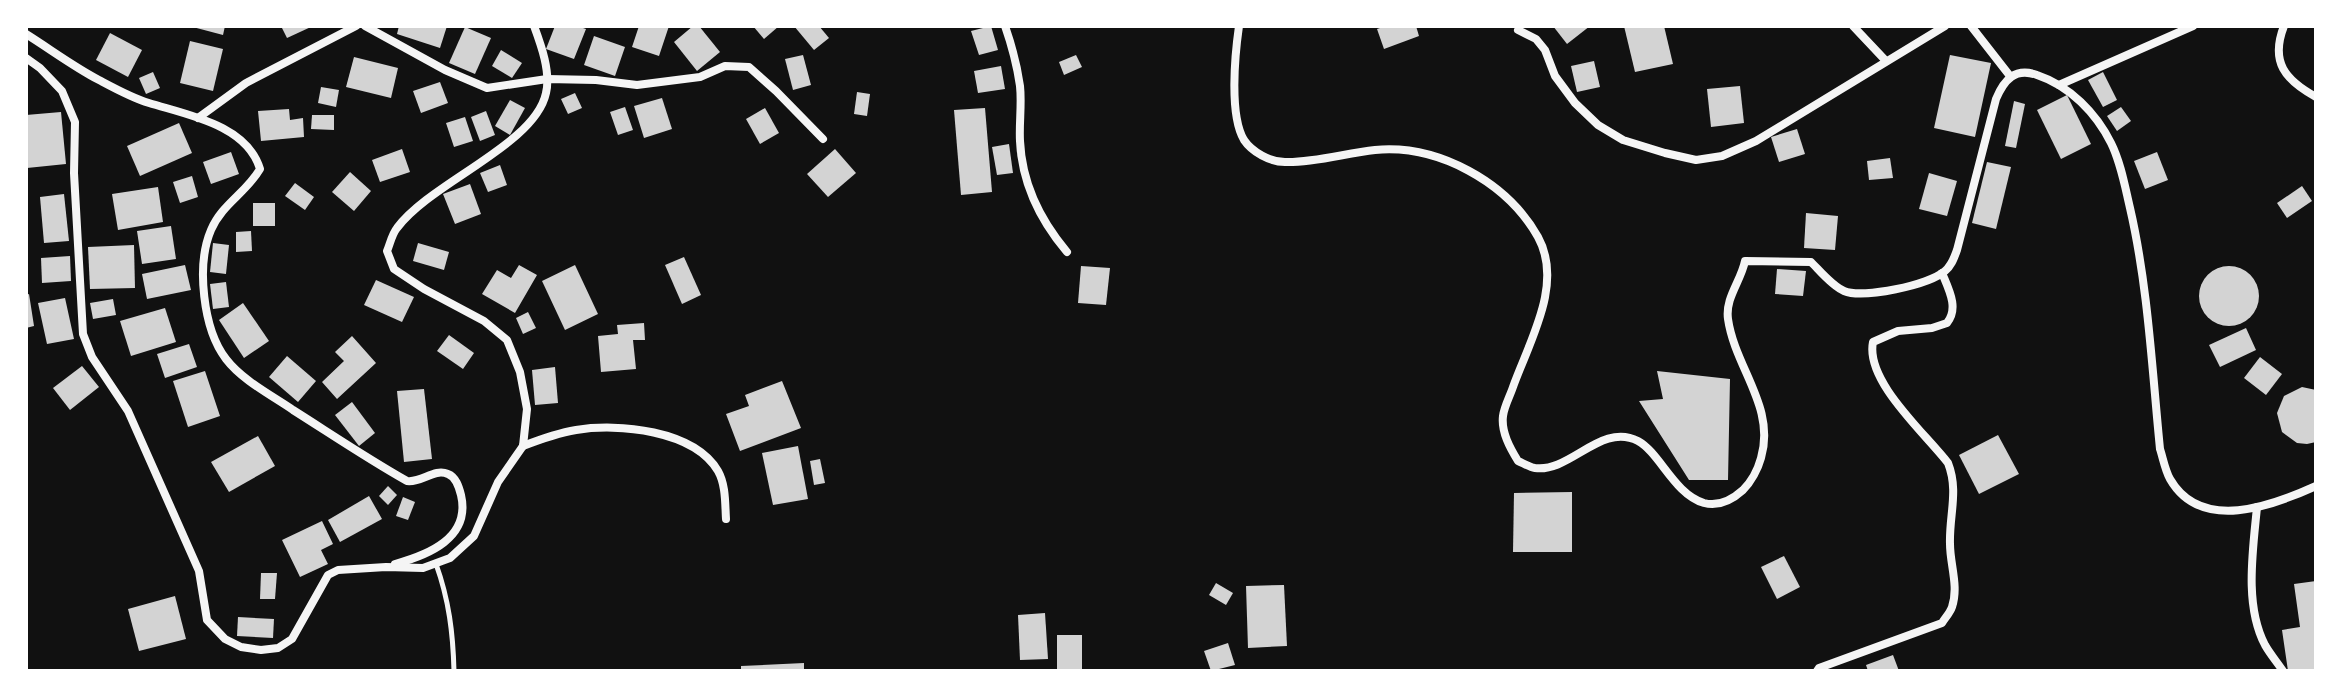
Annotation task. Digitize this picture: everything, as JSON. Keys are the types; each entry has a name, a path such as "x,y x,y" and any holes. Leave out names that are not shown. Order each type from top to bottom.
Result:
{"street":[{"path":"198,118 246,83 356,26"},
{"path":"365,26 445,70 487,88 547,79 637,85 700,77 725,66 749,67 823,139"},
{"path":"26,58 62,91 75,122 74,173 83,334 92,357 128,411 199,571 207,620 225,639 241,647 261,650 278,648 292,639 328,575 338,570 410,569 450,558 474,536 498,482 523,446 527,409 520,372 507,340 484,321 394,269 387,251 397,228 429,198 537,115 546,93 547,79 534,26"},
{"path":"1005,26 1020,88 1020,142 1025,175 1035,206 1067,252"},
{"path":"1239,26 1237,123 1245,141 1259,155 1283,163 1379,150 1412,151 1446,159 1479,176 1514,206 1538,238 1546,264 1547,292 1503,416 1506,440 1518,461 1536,468 1560,464 1585,448 1617,437 1638,441 1682,490 1704,503 1725,503 1744,489 1758,468 1766,442 1763,411 1728,317 1730,295 1741,278 1745,261 1811,262 1843,291 1869,295 1942,273 1952,263 1957,250 2001,87 2010,76 2031,73 2059,85 2096,118 2112,145 2125,184 2140,249 2160,449 2170,478 2187,500 2200,507 2233,512 2294,496 2316,486"},
{"path":"1853,26 1886,61"},
{"path":"1518,30 1536,39 1545,50 1555,76 1575,103 1598,125 1623,140 1696,160 1722,156 1756,141 1945,26"},
{"path":"1971,26 2010,76"},
{"path":"2059,85 2193,26"},
{"path":"2284,26 2278,43 2279,60 2293,82 2316,97"},
{"path":"26,34 97,79 147,103 198,118 244,142 255,155 260,169 251,183 219,213 209,234 203,290 207,315 224,357 238,372 277,399 407,481 416,482 435,473 446,473 455,478 463,505 459,523 451,537 437,549 386,567"},
{"path":"1817,671 1942,623 1952,608 1955,590 1950,546 1954,478 1948,463 1884,385 1874,367 1871,352 1873,342 1885,335 1947,323 1953,316 1953,306 1942,273"},
{"path":"523,446 579,429 637,430 666,435 692,446 706,456 718,471 724,489 726,519"},
{"path":"2257,507 2252,561 2255,608 2264,643 2283,671"}],"lane":[{"path":"436,564 447,594 454,671"}],"building":[{"path":"189,26 225,26 223,35"},
{"path":"281,26 313,26 287,38"},
{"path":"399,26 447,26 440,48 397,34"},
{"path":"555,26 586,29 574,59 546,49"},
{"path":"639,26 669,26 659,56 632,47"},
{"path":"693,26 699,26 720,52 697,71 674,42"},
{"path":"753,26 779,26 764,39"},
{"path":"794,26 819,26 829,38 814,50"},
{"path":"991,26 998,50 979,55 971,31"},
{"path":"1416,26 1419,36 1384,49 1377,29"},
{"path":"1553,26 1590,26 1567,44"},
{"path":"1624,26 1664,26 1673,64 1635,72"},
{"path":"465,27 491,38 475,74 449,63"},
{"path":"110,33 142,50 128,77 96,60"},
{"path":"594,36 625,47 615,76 584,65"},
{"path":"190,41 223,49 213,91 180,83"},
{"path":"501,50 522,63 512,78 492,66"},
{"path":"803,55 811,85 793,90 785,59"},
{"path":"1076,55 1082,67 1064,75 1059,62"},
{"path":"1950,55 1991,63 1975,137 1934,128"},
{"path":"354,57 398,68 391,98 346,87"},
{"path":"1594,61 1600,87 1577,92 1571,66"},
{"path":"1001,66 1005,89 978,93 974,71"},
{"path":"153,72 160,88 146,94 139,78"},
{"path":"2103,72 2117,100 2103,107 2088,80"},
{"path":"440,82 448,103 421,113 413,91"},
{"path":"1740,86 1744,123 1711,127 1707,89"},
{"path":"321,87 339,90 336,107 318,103"},
{"path":"857,92 870,94 867,116 854,114"},
{"path":"575,93 582,108 568,114 561,99"},
{"path":"2067,95 2091,144 2061,159 2037,110"},
{"path":"662,98 672,129 644,138 634,106"},
{"path":"510,100 525,108 510,135 495,126"},
{"path":"2014,101 2025,104 2016,148 2005,146"},
{"path":"625,107 633,130 618,135 610,112"},
{"path":"2121,107 2131,121 2117,131 2107,116"},
{"path":"765,108 779,133 760,144 746,119"},
{"path":"985,108 992,192 961,195 954,110"},
{"path":"289,109 290,120 303,118 304,137 261,141 258,111"},
{"path":"486,111 495,135 480,141 471,117"},
{"path":"61,112 66,164 27,168 26,115"},
{"path":"312,115 334,115 334,130 311,129"},
{"path":"465,117 473,141 454,147 446,123"},
{"path":"179,123 192,153 140,176 127,146"},
{"path":"1797,129 1805,154 1779,162 1771,137"},
{"path":"1009,144 1013,173 997,175 992,147"},
{"path":"402,149 410,172 380,182 372,160"},
{"path":"835,149 856,173 828,197 807,174"},
{"path":"231,152 239,174 211,184 203,162"},
{"path":"2157,152 2168,180 2145,189 2134,161"},
{"path":"1890,158 1893,178 1869,180 1867,161"},
{"path":"1987,162 2011,167 1996,229 1972,223"},
{"path":"500,165 507,185 488,192 480,173"},
{"path":"350,172 371,191 354,211 332,192"},
{"path":"1929,173 1957,181 1947,216 1919,209"},
{"path":"192,176 198,197 180,203 173,182"},
{"path":"295,183 314,197 305,210 285,196"},
{"path":"470,184 481,214 455,224 443,194"},
{"path":"2302,186 2312,201 2287,218 2277,203"},
{"path":"158,187 163,222 118,230 112,194"},
{"path":"64,194 69,241 44,243 40,197"},
{"path":"253,203 275,203 275,226 253,226"},
{"path":"1806,213 1838,216 1835,250 1804,248"},
{"path":"171,226 176,259 142,264 137,231"},
{"path":"251,231 252,251 236,252 236,232"},
{"path":"213,243 229,245 226,274 210,272"},
{"path":"418,243 449,252 444,270 413,261"},
{"path":"134,245 135,288 90,289 88,247"},
{"path":"70,256 71,281 42,283 41,258"},
{"path":"684,257 701,295 682,304 665,265"},
{"path":"185,265 191,290 147,299 142,274"},
{"path":"519,265 537,275 515,313 482,294 497,270 511,278"},
{"path":"575,265 598,314 565,330 542,281"},
{"path":"1081,266 1110,268 1106,305 1078,303"},
{"path":"2229,266 2240,268 2250,275 2257,285 2257,307 2250,317 2240,324 2229,326 2218,324 2208,317 2201,307 2199,296 2201,285 2208,275 2218,268"},
{"path":"1777,269 1806,271 1803,296 1775,294"},
{"path":"376,280 414,297 402,322 364,305"},
{"path":"226,282 229,307 213,309 210,284"},
{"path":"29,294 34,326 26,328 26,295"},
{"path":"65,298 74,339 47,344 38,303"},
{"path":"113,299 116,315 93,319 90,303"},
{"path":"243,303 269,341 244,358 219,320"},
{"path":"165,308 176,342 131,356 120,321"},
{"path":"528,312 536,328 523,334 516,318"},
{"path":"644,323 645,340 633,340 636,369 601,372 598,336 618,334 617,325"},
{"path":"2246,328 2256,350 2220,367 2209,345"},
{"path":"449,335 474,353 463,369 437,351"},
{"path":"352,336 376,363 337,399 322,382 344,361 335,352"},
{"path":"189,344 197,367 165,378 157,354"},
{"path":"287,356 316,381 298,402 269,377"},
{"path":"2260,357 2282,374 2266,395 2244,378"},
{"path":"82,366 99,387 70,410 53,388"},
{"path":"555,367 558,403 535,405 532,370"},
{"path":"205,371 220,416 188,427 173,381"},
{"path":"1657,371 1730,379 1728,480 1689,480 1639,401 1663,399"},
{"path":"782,381 801,428 740,451 726,414 749,406 745,395"},
{"path":"2302,387 2316,390 2316,442 2307,444 2297,443 2282,432 2277,413 2284,396"},
{"path":"424,389 432,459 404,462 397,391"},
{"path":"352,402 375,433 359,446 335,415"},
{"path":"1998,435 2019,474 1979,494 1959,455"},
{"path":"258,436 275,466 229,492 211,462"},
{"path":"798,446 808,499 773,505 762,453"},
{"path":"820,459 825,483 814,485 810,461"},
{"path":"388,486 397,495 388,505 379,496"},
{"path":"1572,492 1572,552 1513,552 1514,493"},
{"path":"369,496 382,519 340,542 328,520"},
{"path":"403,497 415,502 408,520 396,516"},
{"path":"322,521 333,544 321,550 328,564 300,577 282,540"},
{"path":"1784,556 1800,587 1777,599 1761,567"},
{"path":"261,573 277,573 275,599 260,599"},
{"path":"2316,581 2316,671 2288,671 2282,630 2300,627 2294,584"},
{"path":"1216,583 1233,593 1226,605 1209,595"},
{"path":"1284,585 1287,646 1248,648 1246,586"},
{"path":"175,596 186,639 139,651 128,609"},
{"path":"1045,613 1048,659 1020,660 1018,615"},
{"path":"238,617 274,619 273,638 237,636"},
{"path":"1057,635 1082,635 1082,671 1057,671"},
{"path":"1228,643 1235,665 1211,671 1204,651"},
{"path":"1893,655 1899,671 1868,671 1866,665"},
{"path":"804,663 804,671 741,671 741,666"}]}
